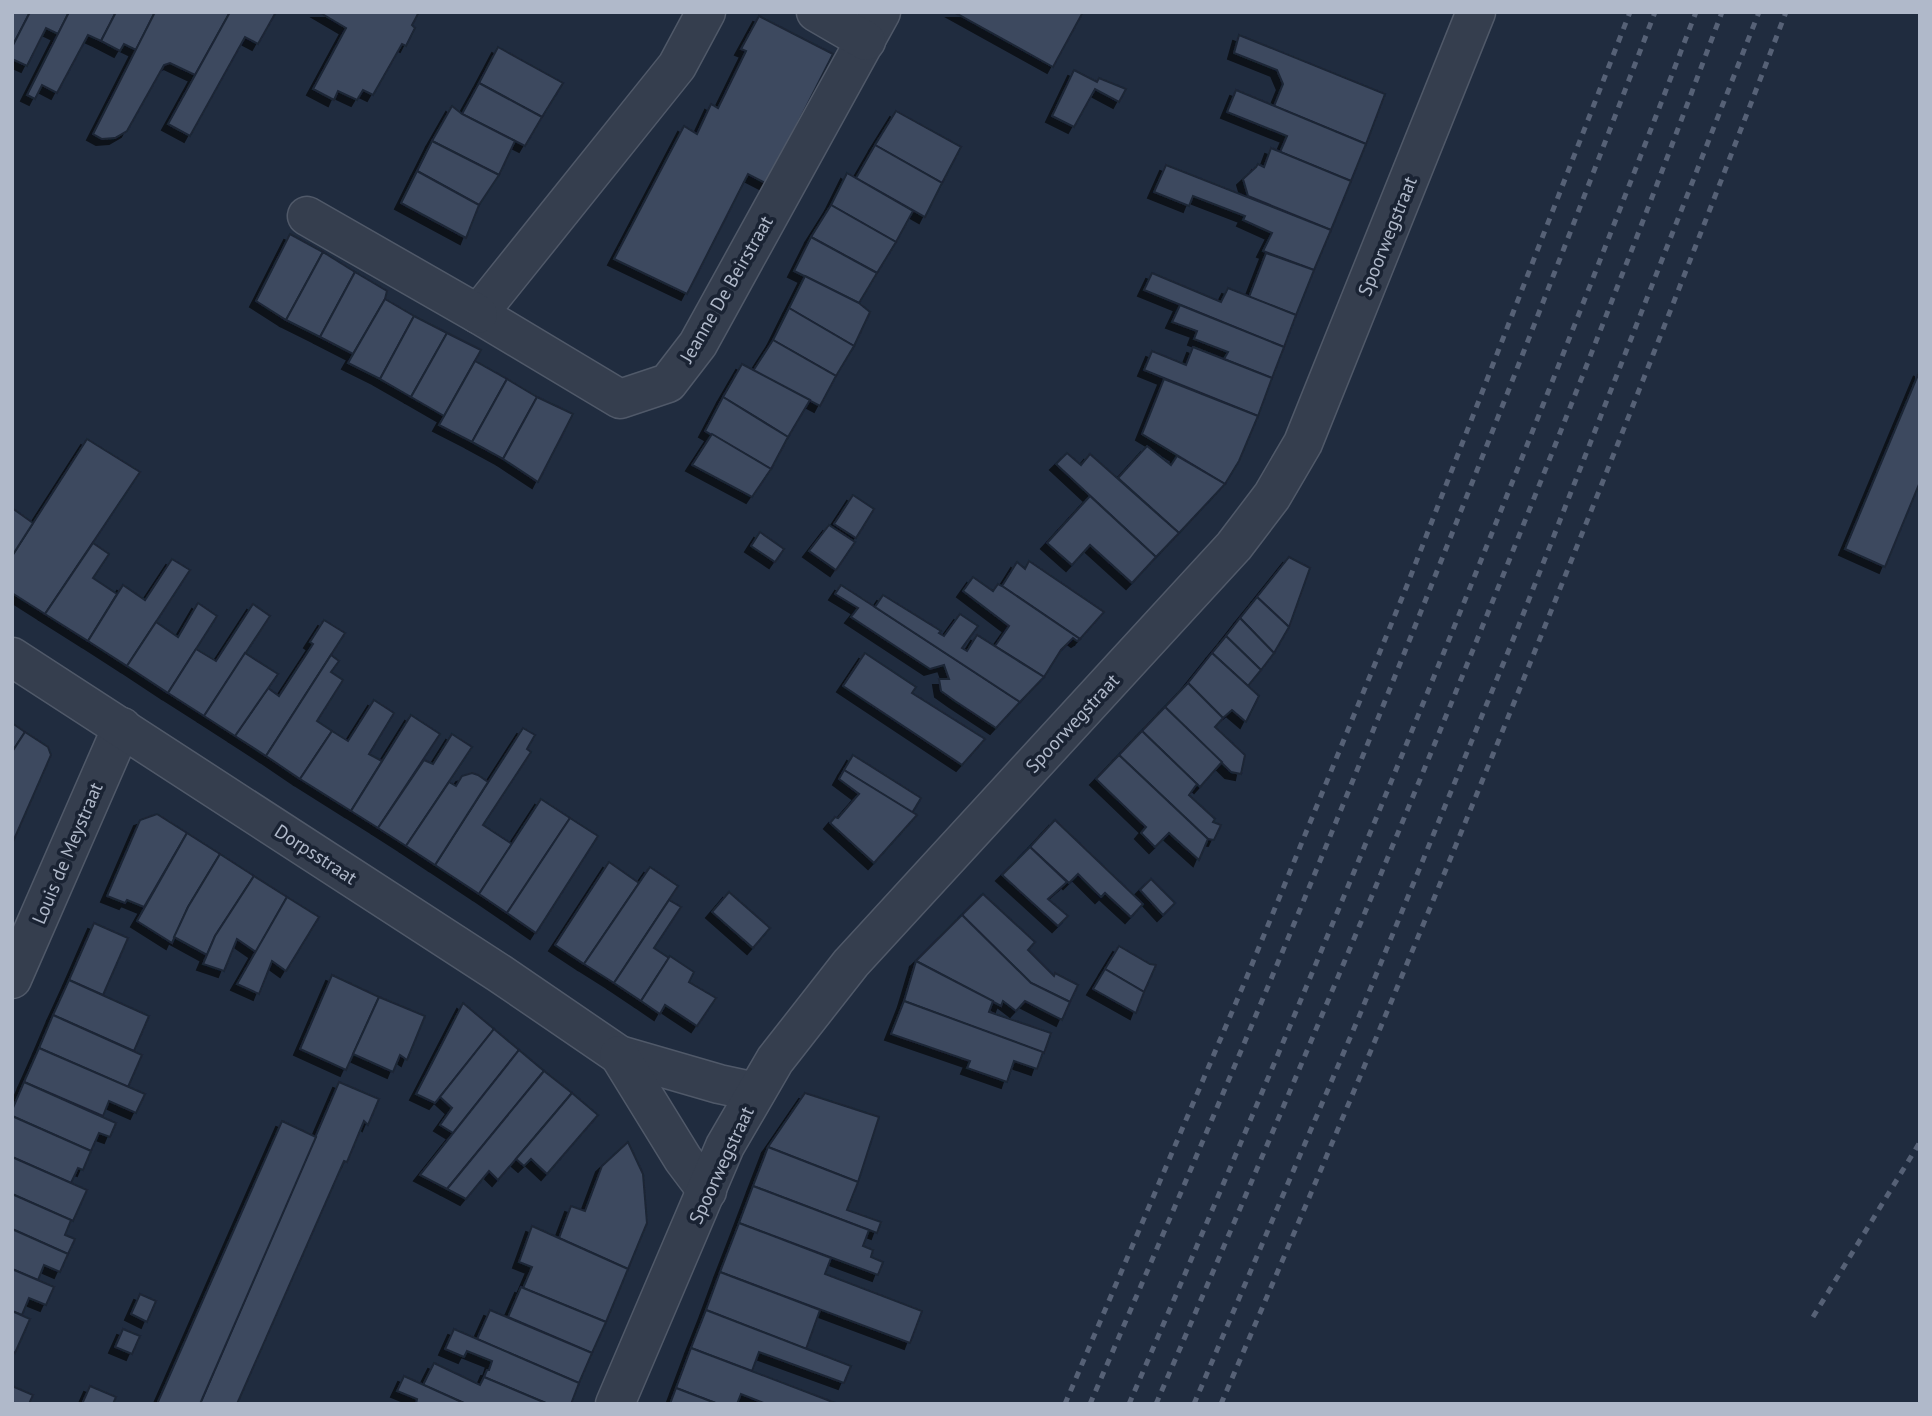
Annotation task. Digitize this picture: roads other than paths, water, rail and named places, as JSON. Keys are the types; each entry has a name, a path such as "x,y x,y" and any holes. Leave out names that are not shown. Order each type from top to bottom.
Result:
{"street":[{"path":"478,314 677,66 706,12"},
{"name":"Jeanne De Beirstraat","path":"307,216 620,399 668,383 698,344 873,27 816,12"},
{"name":"Spoorwegstraat","path":"615,1404 726,1146 775,1060 851,963 1234,546 1272,496 1303,443 1476,12"},
{"name":"Dorpsstraat","path":"12,657 499,973 618,1055 756,1092"},
{"name":"Louis de Meystraat","path":"12,979 122,727"},
{"name":"Dorpsstraat","path":"618,1055 683,1159 707,1191"}],"railway":[{"path":"1065,1404 1246,979 1406,588 1630,12"},
{"path":"1090,1404 1351,785 1505,400 1655,12"},
{"path":"1129,1404 1420,711 1696,12"},
{"path":"1156,1404 1276,1125 1451,704 1620,280 1722,12"},
{"path":"1194,1404 1358,1019 1517,630 1759,12"},
{"path":"1221,1404 1511,711 1786,12"},
{"path":"1813,1317 1920,1142"}]}
